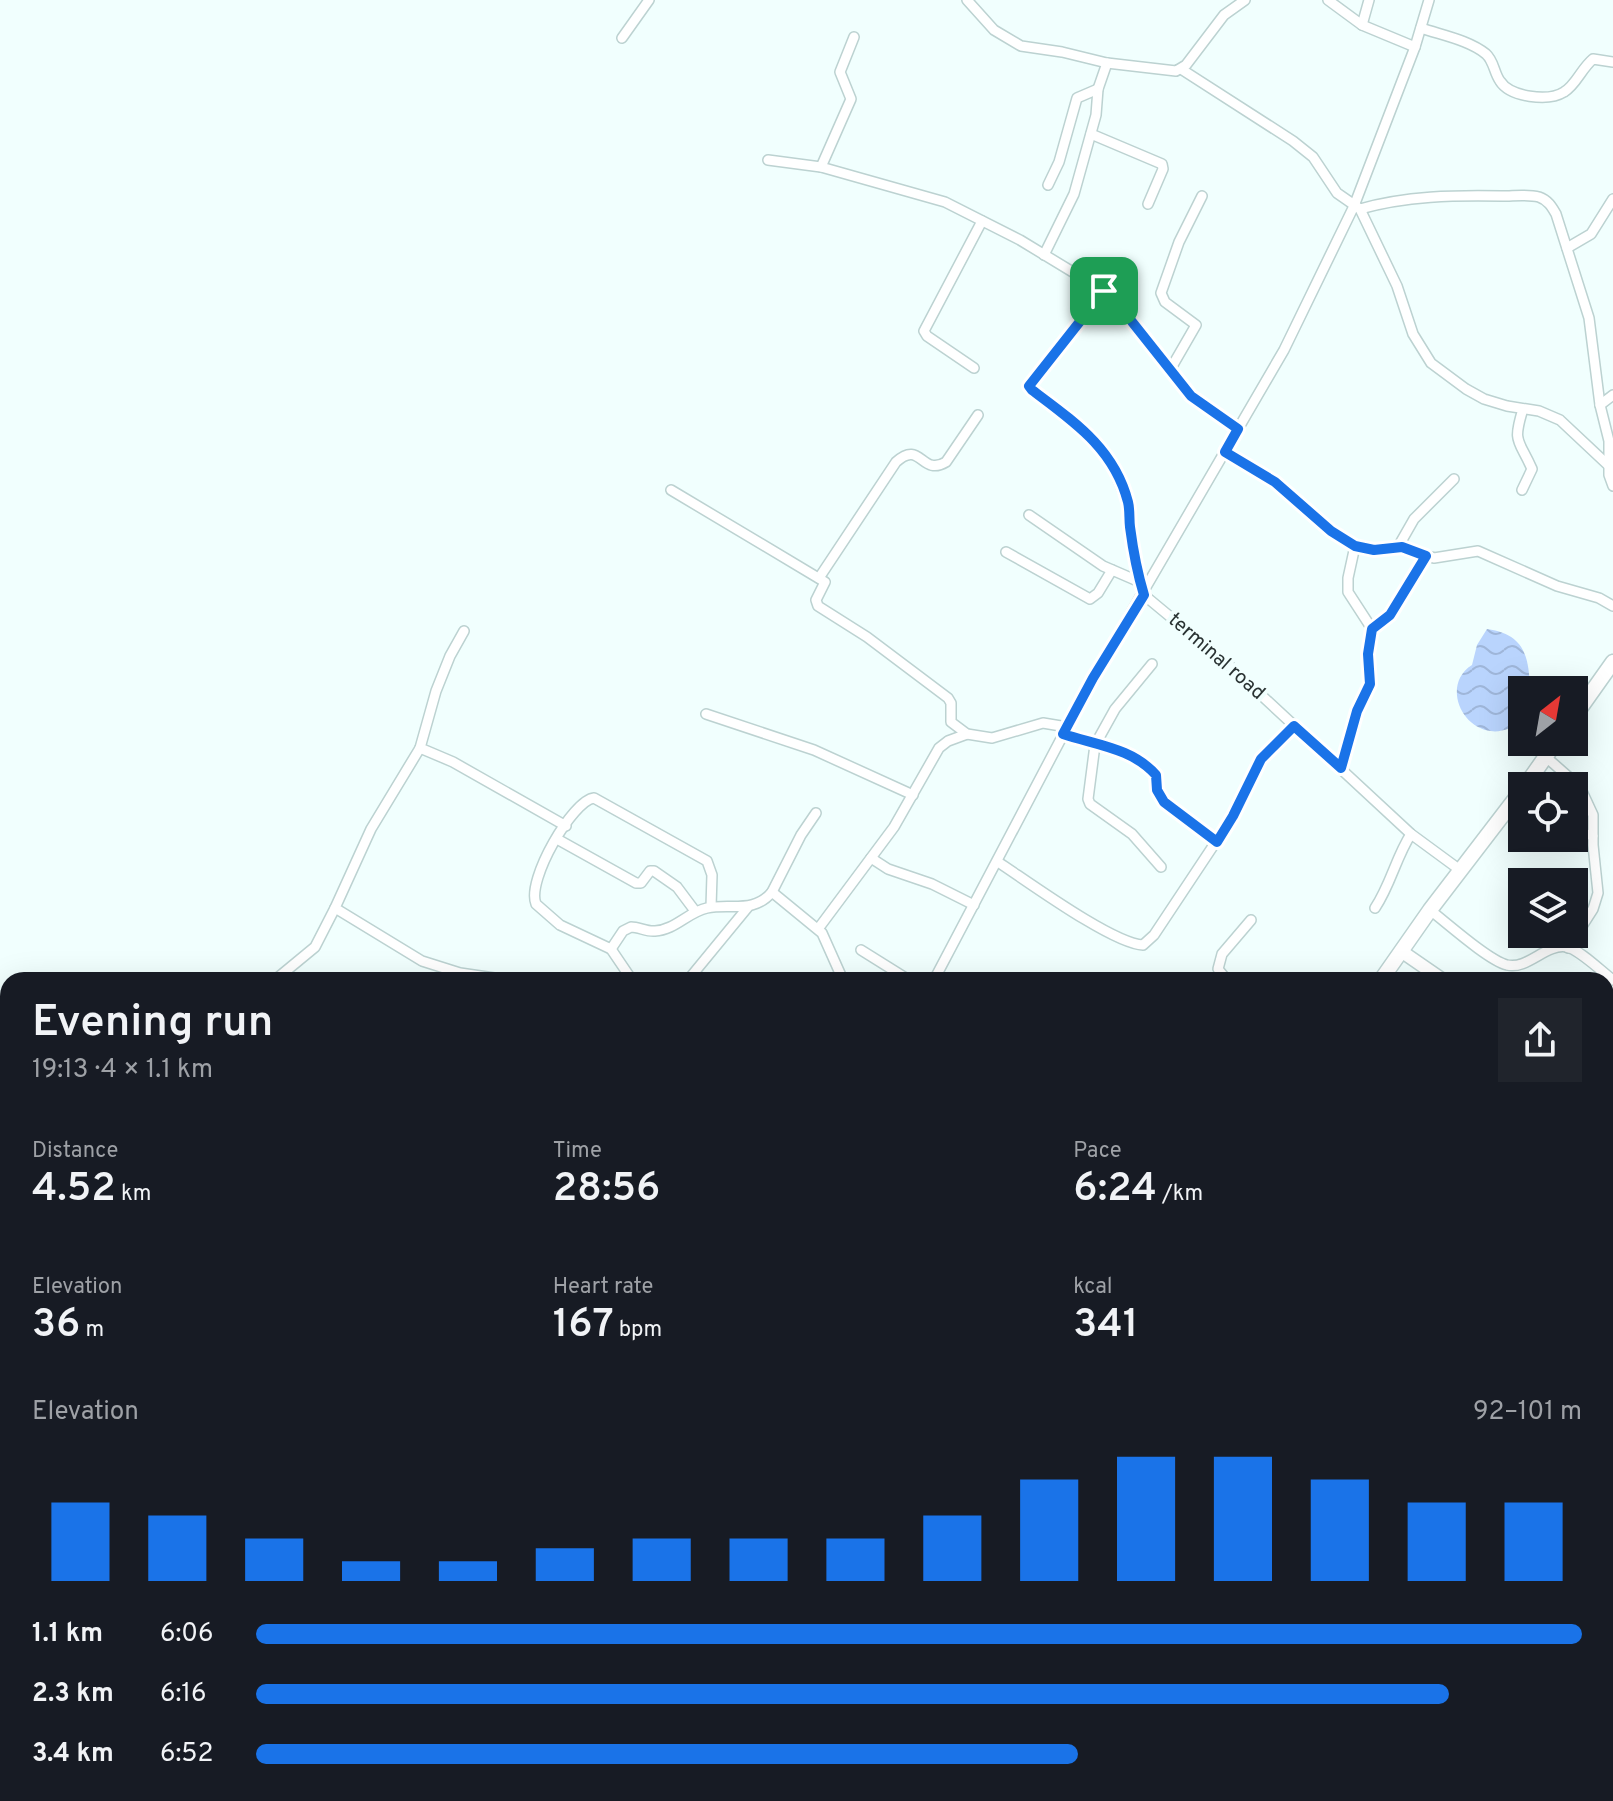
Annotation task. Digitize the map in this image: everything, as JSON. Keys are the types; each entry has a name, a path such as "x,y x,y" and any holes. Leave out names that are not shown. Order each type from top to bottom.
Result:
{"main road":[{"path":"1588,698 1611,668"},
{"path":"1536,772 1546,757"},
{"path":"1387,972 1460,870 1508,811"}],"street":[{"path":"622,38 649,0"},
{"path":"967,0 994,30 1011,42 1107,63 1169,71 1181,69 1224,15 1245,0"},
{"path":"1328,0 1362,25 1415,47"},
{"path":"1362,25 1369,0"},
{"path":"938,972 1093,678 1284,350 1357,207 1429,0"},
{"path":"1421,28 1470,45 1486,54 1498,79 1513,92 1554,97 1569,88 1593,59 1613,62"},
{"path":"821,167 851,99 840,72 854,37"},
{"path":"1044,255 1074,194 1107,63"},
{"path":"1181,69 1293,141 1313,157 1337,193 1357,207 1397,286 1413,334 1431,363 1484,399 1539,411 1560,420 1609,466"},
{"path":"1048,185 1059,162 1077,98 1098,89"},
{"path":"1091,134 1162,164 1163,169 1148,204"},
{"path":"768,160 821,167 945,202 1044,255 1104,291 1191,396 1238,429"},
{"path":"1357,207 1463,195 1532,196 1546,200 1567,248 1589,318 1600,405 1609,441 1613,486"},
{"path":"1170,370 1196,325 1162,300 1161,293 1179,242 1202,196"},
{"path":"1567,248 1591,234 1613,199"},
{"path":"974,368 924,331 982,221"},
{"path":"1104,291 1029,386 1069,416 1110,461 1128,503 1136,568 1144,595"},
{"path":"1600,405 1613,395"},
{"path":"1522,490 1532,469 1517,440 1523,409"},
{"path":"819,578 896,462 906,453 911,453 932,466 941,466 978,415"},
{"path":"1225,452 1275,482 1331,531 1355,546 1374,550 1398,547 1441,558 1478,551 1557,586 1590,595 1613,606"},
{"path":"1398,547 1414,519 1454,479"},
{"path":"671,490 819,578 825,583 816,600 818,606 877,644 944,694 951,703 951,722 967,734 992,738 1043,723 1095,745 1114,748 1154,772 1157,790 1164,802 1217,842"},
{"path":"1029,515 1112,570 1140,582"},
{"path":"1341,768 1357,711 1370,684 1368,654 1372,629 1348,592 1355,546"},
{"path":"1006,552 1090,599 1098,593 1112,570"},
{"path":"1372,629 1390,615 1426,556"},
{"name":"terminal road","path":"1144,595 1232,668 1411,834 1460,870"},
{"path":"285,972 315,947 371,829 420,748 436,691 464,631"},
{"path":"1152,664 1115,709 1095,745 1089,802 1132,834 1161,867"},
{"path":"706,714 814,750 913,795"},
{"path":"998,862 1098,926 1132,944 1143,945 1154,935 1217,842 1261,759 1294,726"},
{"path":"818,929 871,858 913,795 939,748 967,734"},
{"path":"420,748 453,762 566,826"},
{"path":"1546,757 1580,787 1593,815 1598,893 1588,917"},
{"path":"627,972 611,949 560,925 536,904 533,897 536,877 582,802 588,798 601,800 707,861 712,867 711,907"},
{"path":"611,949 626,928 636,927 651,932 669,928 695,911 711,907 748,907 761,902 772,892 816,813"},
{"path":"1375,908 1386,891 1411,834"},
{"path":"1588,834 1593,836"},
{"path":"557,839 636,883 641,883 650,871 654,871 677,887 695,911"},
{"path":"871,858 888,869 932,884 974,905"},
{"path":"772,892 818,929 839,972"},
{"path":"695,972 748,907"},
{"path":"335,908 422,961 457,972"},
{"path":"1430,910 1506,965 1517,965 1557,948"},
{"path":"1220,972 1219,959 1251,920"},
{"path":"1568,948 1602,972"},
{"path":"861,950 896,972"},
{"path":"1401,951 1431,972"}],"water":[{"path":"1487,629 1500,632 1517,642 1526,658 1529,676 1508,676 1508,729 1491,731 1480,728 1470,722 1459,703 1458,682 1472,665 1477,645"}],"route":[{"path":"1104,291 1191,396 1238,429 1225,452 1275,482 1331,531 1355,546 1364,550 1402,547 1426,556 1390,615 1372,629 1368,654 1370,684 1357,711 1341,768 1294,726 1261,759 1217,842 1164,802 1157,790 1156,775 1150,769 1108,745 1095,745 1063,734 1144,595 1136,568 1128,503 1110,461 1069,416 1029,386 1104,291"}]}
